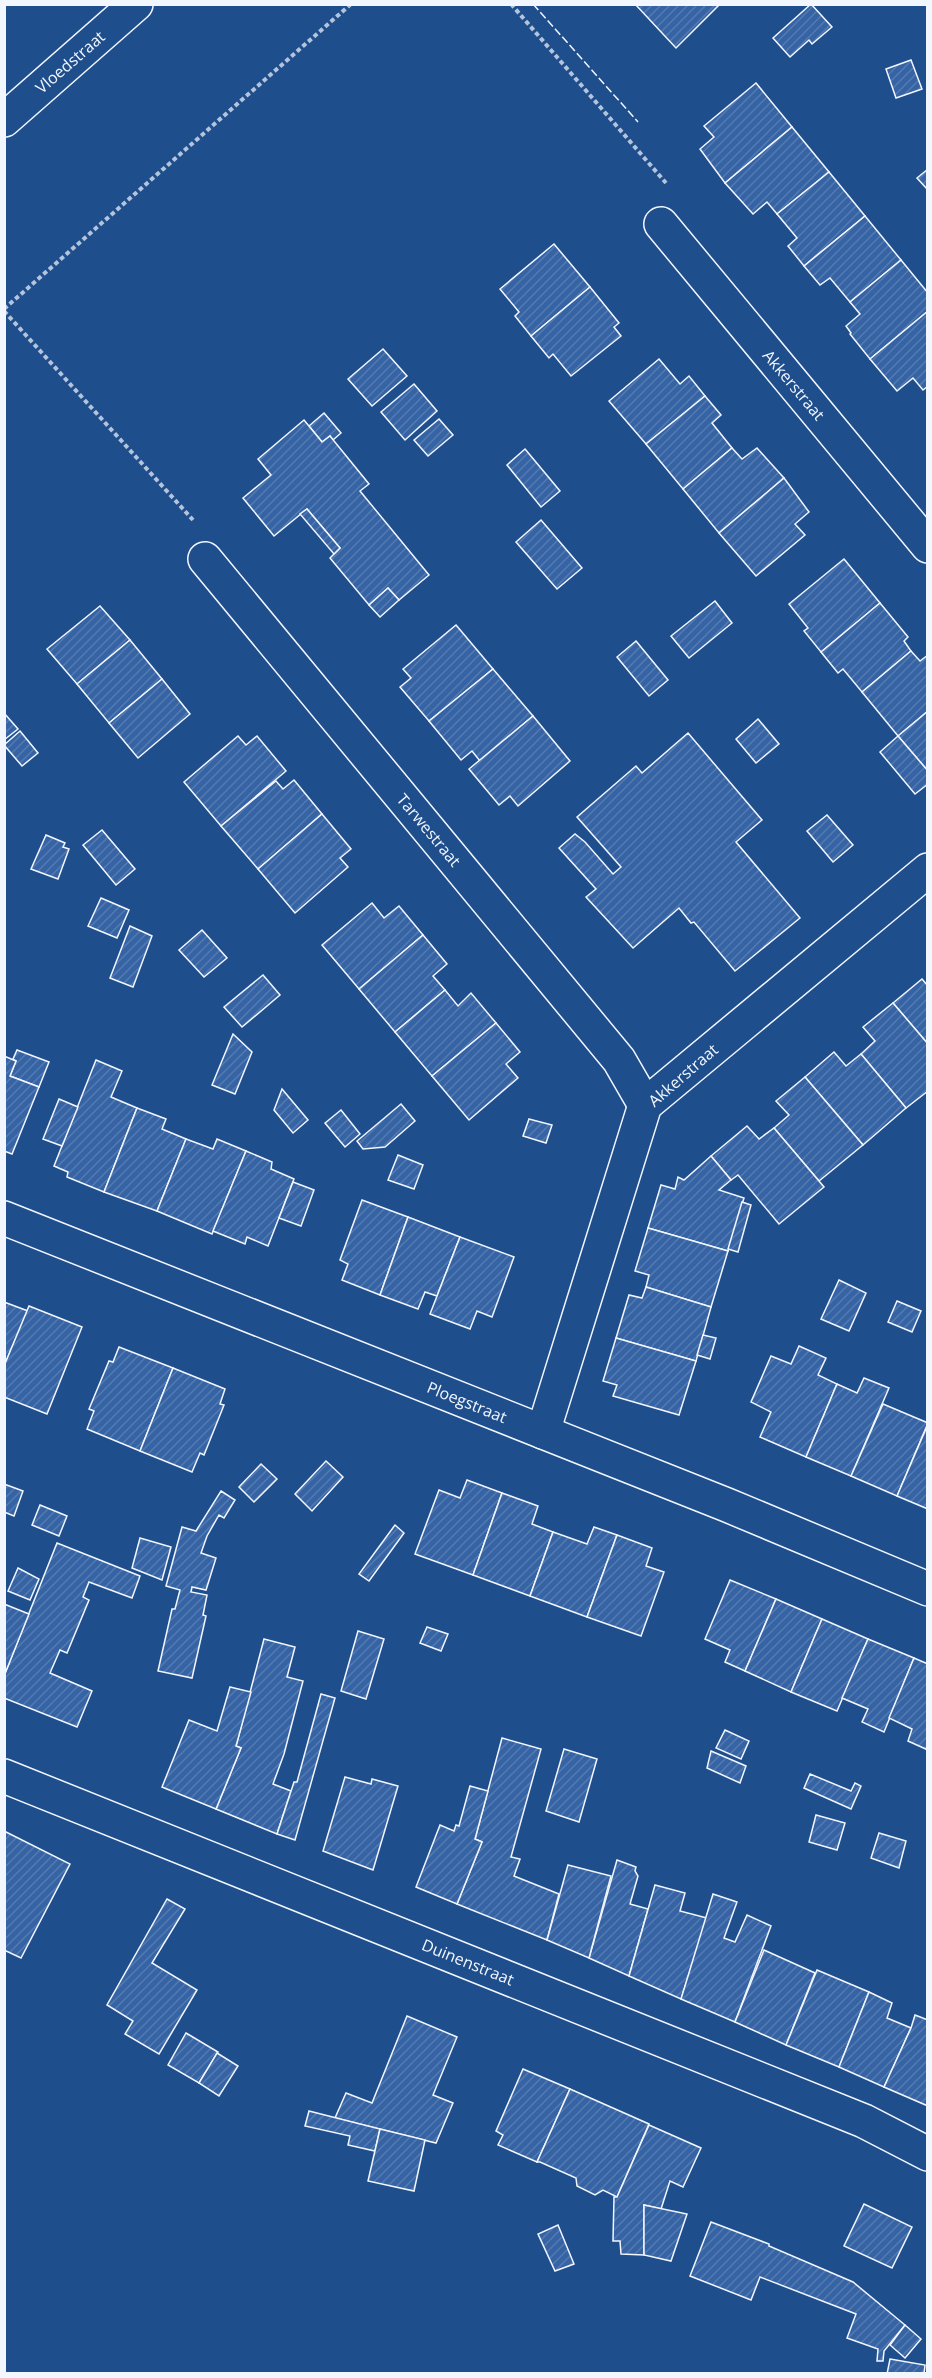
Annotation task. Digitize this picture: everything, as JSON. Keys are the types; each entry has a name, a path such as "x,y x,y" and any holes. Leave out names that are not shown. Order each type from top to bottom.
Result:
{"street":[{"name":"Vloedstraat","path":"4,120 136,4"},
{"name":"Akkerstraat","path":"661,224 927,546"},
{"name":"Tarwestraat","path":"205,560 612,1051 645,1105"},
{"name":"Akkerstraat","path":"543,1432 645,1105 927,870"},
{"name":"Ploegstraat","path":"4,1218 738,1510 927,1589"},
{"name":"Duinenstraat","path":"4,1776 864,2121 927,2154"}],"path":[{"path":"205,560 207,536 4,310 351,4"},
{"path":"511,4 669,186 661,224"}],"building":[{"path":"635,4 720,4 676,48"},
{"path":"811,4 832,27 812,44 809,40 790,57 773,38"},
{"path":"911,60 922,89 896,98 886,69"},
{"path":"756,83 792,127 725,183 700,149 714,137 704,126"},
{"path":"792,127 829,172 777,214 767,202 753,214 725,183"},
{"path":"928,169 928,190 917,178"},
{"path":"829,172 865,216 804,266 788,246 797,238 777,214"},
{"path":"865,216 901,260 850,302 830,278 820,285 804,266"},
{"path":"554,244 590,287 531,336 515,316 519,312 500,289"},
{"path":"901,260 928,293 928,311 870,359 846,326 860,314 850,302"},
{"path":"590,287 619,323 614,327 621,336 571,376 553,354 549,358 531,336"},
{"path":"928,311 928,386 923,390 913,378 897,391 870,359"},
{"path":"383,349 407,376 372,406 348,379"},
{"path":"659,359 680,384 689,376 705,396 646,444 609,401"},
{"path":"414,384 437,411 405,440 381,412"},
{"path":"705,396 721,415 712,423 732,448 683,489 646,444"},
{"path":"324,413 341,433 333,440 330,436 322,442 309,426"},
{"path":"439,419 453,435 428,456 414,440"},
{"path":"304,420 322,442 330,436 369,484 360,491 429,575 399,600 388,588 369,605 330,558 340,548 307,509 274,536 243,498 271,475 258,459"},
{"path":"732,448 742,459 757,448 784,478 719,533 683,489"},
{"path":"525,449 560,491 541,507 507,465"},
{"path":"784,478 809,512 795,524 805,535 756,576 719,533"},
{"path":"307,509 340,548 334,554 300,514"},
{"path":"541,520 582,568 557,589 516,542"},
{"path":"844,559 880,603 821,652 804,631 808,628 789,604"},
{"path":"388,588 399,600 380,617 369,605"},
{"path":"715,601 732,623 689,658 671,636"},
{"path":"880,603 908,637 904,641 911,651 862,692 843,669 838,673 821,652"},
{"path":"100,606 130,640 77,684 47,649"},
{"path":"456,625 493,669 429,721 400,687 411,678 403,669"},
{"path":"130,640 162,679 109,723 77,684"},
{"path":"636,641 668,680 649,696 617,657"},
{"path":"911,651 920,661 928,655 928,711 898,736 862,692"},
{"path":"493,669 533,716 480,761 472,751 461,760 429,721"},
{"path":"162,679 190,714 138,758 109,723"},
{"path":"928,711 928,771 898,736"},
{"path":"4,713 18,729 4,740"},
{"path":"533,716 570,761 518,806 510,796 499,805 469,769"},
{"path":"758,719 779,744 756,763 736,739"},
{"path":"20,731 38,753 22,766 4,745"},
{"path":"688,733 762,820 736,842 800,918 735,971 694,922 691,923 679,908 633,948 586,897 596,889 559,848 575,834 613,874 621,867 577,817 636,766 642,773"},
{"path":"238,736 246,745 257,736 286,771 221,826 184,782"},
{"path":"898,736 928,771 928,784 915,794 880,752"},
{"path":"294,780 322,814 258,869 221,826 276,781 283,789"},
{"path":"322,814 351,849 340,858 348,867 295,913 258,869"},
{"path":"827,815 853,845 833,862 807,831"},
{"path":"102,830 135,869 116,885 83,845"},
{"path":"46,835 65,843 63,847 69,849 58,879 31,869"},
{"path":"101,898 129,910 117,938 88,926"},
{"path":"372,903 384,918 399,906 423,935 359,989 322,945"},
{"path":"130,926 152,936 133,987 110,978"},
{"path":"202,930 227,958 204,977 179,950"},
{"path":"423,935 447,964 433,976 445,990 395,1032 359,989"},
{"path":"263,975 280,995 242,1027 224,1007"},
{"path":"922,979 928,986 928,1044 893,1003"},
{"path":"445,990 458,1006 471,993 496,1023 432,1076 395,1032"},
{"path":"893,1003 928,1044 928,1091 906,1108 861,1054 875,1041 863,1027"},
{"path":"496,1023 520,1052 506,1064 518,1078 469,1120 432,1076"},
{"path":"233,1034 252,1052 235,1094 212,1085"},
{"path":"17,1050 49,1062 39,1087 10,1076 16,1061 13,1059"},
{"path":"834,1052 846,1066 861,1054 906,1108 863,1145 805,1077"},
{"path":"4,1056 16,1061 10,1076 39,1087 12,1154 4,1151"},
{"path":"96,1060 122,1071 111,1097 137,1108 104,1192 67,1177 68,1172 54,1166"},
{"path":"805,1077 863,1145 819,1181 774,1128 789,1115 776,1101"},
{"path":"282,1089 308,1120 293,1133 274,1110"},
{"path":"59,1099 78,1107 62,1146 43,1139"},
{"path":"401,1104 415,1121 385,1147 363,1149 357,1141"},
{"path":"137,1108 166,1119 162,1129 186,1139 157,1211 104,1192"},
{"path":"341,1110 360,1134 345,1147 325,1123"},
{"path":"529,1119 552,1125 546,1143 523,1136"},
{"path":"747,1126 759,1139 774,1128 824,1187 779,1224 738,1175 731,1180 711,1156"},
{"path":"186,1139 213,1149 217,1139 246,1151 212,1234 157,1211"},
{"path":"246,1151 272,1162 271,1169 294,1179 268,1246 247,1237 245,1244 213,1231"},
{"path":"398,1155 423,1165 414,1189 388,1180"},
{"path":"711,1156 731,1180 719,1190 744,1198 728,1251 648,1228 661,1185 675,1189 678,1177 684,1180"},
{"path":"293,1182 314,1190 301,1226 279,1218"},
{"path":"362,1200 408,1217 380,1295 342,1280 348,1264 340,1260"},
{"path":"742,1202 751,1205 738,1252 728,1249"},
{"path":"408,1217 460,1237 437,1296 425,1292 418,1309 380,1295"},
{"path":"648,1228 728,1251 711,1307 646,1287 649,1275 635,1271"},
{"path":"460,1237 514,1257 492,1317 477,1311 470,1329 430,1314"},
{"path":"839,1280 866,1293 849,1331 821,1319"},
{"path":"646,1287 711,1307 696,1361 616,1338 629,1295 642,1298"},
{"path":"897,1301 921,1311 912,1332 888,1322"},
{"path":"4,1302 28,1311 4,1366"},
{"path":"29,1306 82,1327 47,1414 4,1397 4,1366"},
{"path":"703,1335 716,1338 710,1359 697,1355"},
{"path":"616,1338 696,1361 679,1415 613,1396 617,1385 603,1381"},
{"path":"799,1346 826,1358 818,1375 837,1384 806,1457 760,1437 771,1412 751,1402 771,1356 791,1364"},
{"path":"119,1347 173,1368 140,1451 87,1429 94,1411 89,1409 109,1361 113,1362"},
{"path":"173,1368 225,1389 220,1404 224,1405 204,1455 200,1453 192,1472 140,1451"},
{"path":"864,1378 889,1388 851,1476 806,1457 837,1384 857,1393"},
{"path":"883,1404 928,1423 897,1496 851,1476"},
{"path":"928,1424 928,1509 897,1496"},
{"path":"326,1461 343,1477 312,1511 295,1494"},
{"path":"261,1464 277,1479 254,1502 239,1487"},
{"path":"467,1480 502,1493 473,1575 415,1554 439,1490 460,1498"},
{"path":"4,1484 23,1491 14,1516 4,1512"},
{"path":"221,1491 235,1500 224,1518 219,1515 207,1536 201,1553 216,1558 206,1590 192,1587 191,1592 207,1595 203,1615 206,1616 192,1678 158,1671 172,1609 175,1609 180,1590 166,1586 182,1527 196,1531"},
{"path":"502,1493 538,1506 532,1524 553,1532 530,1596 473,1575"},
{"path":"40,1505 67,1516 59,1536 32,1525"},
{"path":"395,1525 404,1533 369,1581 359,1574"},
{"path":"594,1527 617,1535 587,1617 530,1596 553,1532 587,1544"},
{"path":"617,1535 652,1548 646,1566 664,1572 641,1636 587,1617"},
{"path":"140,1538 171,1547 162,1580 132,1568"},
{"path":"57,1543 140,1576 132,1598 89,1582 83,1597 89,1600 67,1653 60,1650 50,1673 92,1691 77,1727 4,1698 4,1676"},
{"path":"18,1568 39,1579 30,1600 8,1591"},
{"path":"730,1580 776,1599 745,1671 725,1662 730,1650 705,1639"},
{"path":"776,1599 822,1619 791,1692 745,1671"},
{"path":"4,1604 29,1614 4,1676"},
{"path":"822,1619 868,1639 837,1711 791,1692"},
{"path":"427,1627 448,1634 441,1651 420,1643"},
{"path":"358,1631 384,1639 366,1699 341,1691"},
{"path":"264,1639 295,1647 287,1677 303,1681 284,1754 273,1784 291,1791 277,1834 216,1809 241,1748 236,1746"},
{"path":"868,1639 914,1658 884,1732 862,1722 868,1709 842,1698"},
{"path":"914,1658 928,1664 928,1750 908,1741 912,1729 889,1718"},
{"path":"230,1687 251,1692 236,1746 241,1748 216,1809 162,1787 189,1720 217,1731"},
{"path":"321,1694 335,1698 295,1840 277,1834 294,1782 297,1782"},
{"path":"725,1730 749,1741 741,1759 716,1748"},
{"path":"502,1738 541,1749 511,1857 520,1859 514,1876 559,1894 547,1940 457,1904 482,1842 475,1839"},
{"path":"564,1749 597,1759 579,1822 546,1811"},
{"path":"711,1751 746,1766 740,1783 707,1768"},
{"path":"810,1774 851,1791 855,1783 861,1786 851,1809 804,1788"},
{"path":"345,1777 371,1784 372,1779 398,1786 373,1870 323,1851"},
{"path":"470,1786 488,1791 475,1839 482,1842 457,1904 416,1887 440,1825 454,1831 456,1825 459,1826"},
{"path":"816,1815 845,1823 837,1850 809,1842"},
{"path":"4,1831 70,1864 21,1958 4,1950"},
{"path":"879,1833 906,1841 899,1868 871,1858"},
{"path":"617,1860 636,1867 635,1871 638,1876 630,1904 648,1909 629,1976 589,1958"},
{"path":"568,1865 611,1876 589,1958 547,1940"},
{"path":"655,1885 685,1893 680,1911 707,1918 681,1999 629,1976"},
{"path":"713,1894 737,1902 724,1938 735,1942 747,1915 771,1926 735,2022 681,1999"},
{"path":"167,1899 185,1909 152,1963 197,1990 159,2054 125,2034 133,2021 107,2005"},
{"path":"764,1950 815,1973 786,2045 735,2022"},
{"path":"817,1970 869,1992 839,2067 786,2045"},
{"path":"869,1992 892,2003 887,2018 911,2028 884,2087 839,2067"},
{"path":"915,2015 928,2020 928,2106 884,2087"},
{"path":"407,2016 457,2037 433,2095 453,2103 436,2143 335,2118 346,2093 372,2103"},
{"path":"186,2033 218,2052 199,2083 168,2065"},
{"path":"217,2053 238,2066 219,2096 199,2083"},
{"path":"523,2069 570,2089 537,2162 498,2145 503,2135 496,2131"},
{"path":"570,2089 649,2124 617,2197 603,2190 595,2195 577,2186 576,2178 537,2162"},
{"path":"309,2111 380,2129 375,2151 348,2145 350,2136 305,2126"},
{"path":"649,2125 701,2148 683,2187 670,2181 661,2209 644,2205 644,2255 621,2254 620,2241 613,2241 614,2197 617,2197"},
{"path":"380,2129 425,2140 414,2191 368,2181"},
{"path":"864,2204 912,2227 892,2268 844,2246"},
{"path":"644,2205 687,2214 671,2261 644,2255"},
{"path":"711,2222 769,2244 769,2246 853,2282 905,2325 884,2351 883,2361 877,2361 878,2349 847,2338 856,2314 760,2277 751,2300 690,2276"},
{"path":"558,2225 574,2264 555,2271 538,2234"},
{"path":"905,2325 921,2339 905,2358 890,2345"},
{"path":"890,2359 925,2365 924,2374 887,2374"}],"fence":[{"path":"533,4 638,122"}]}
